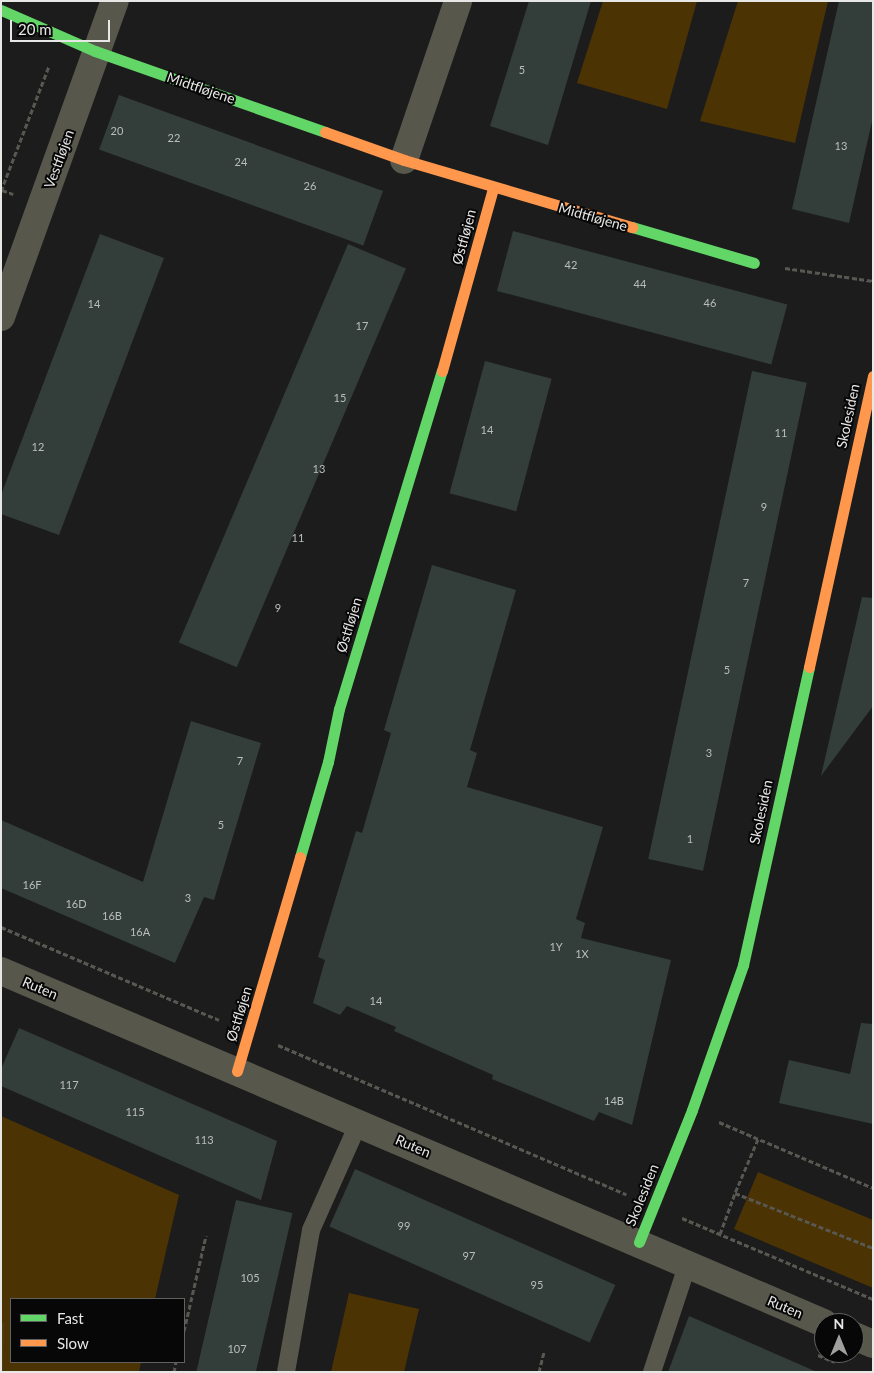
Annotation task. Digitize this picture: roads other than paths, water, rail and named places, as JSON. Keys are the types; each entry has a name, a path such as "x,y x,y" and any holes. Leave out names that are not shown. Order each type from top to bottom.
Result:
{"street":[{"name":"Vestfløjen","path":"1,317 64,146 95,51 115,1"},
{"path":"404,160 458,1"},
{"name":"Midtfløjene","path":"1,10 95,51 404,160 493,188 754,263"},
{"name":"Østfløjen","path":"237,1071 250,1033 328,762 339,709 456,324 493,188"},
{"name":"Skolesiden","path":"638,1242 692,1110 743,964 873,376"},
{"name":"Ruten","path":"1,971 359,1122 638,1242 688,1266 814,1319"}],"lane":[{"path":"286,1372 311,1230 359,1122"},
{"path":"652,1372 688,1266"}]}
